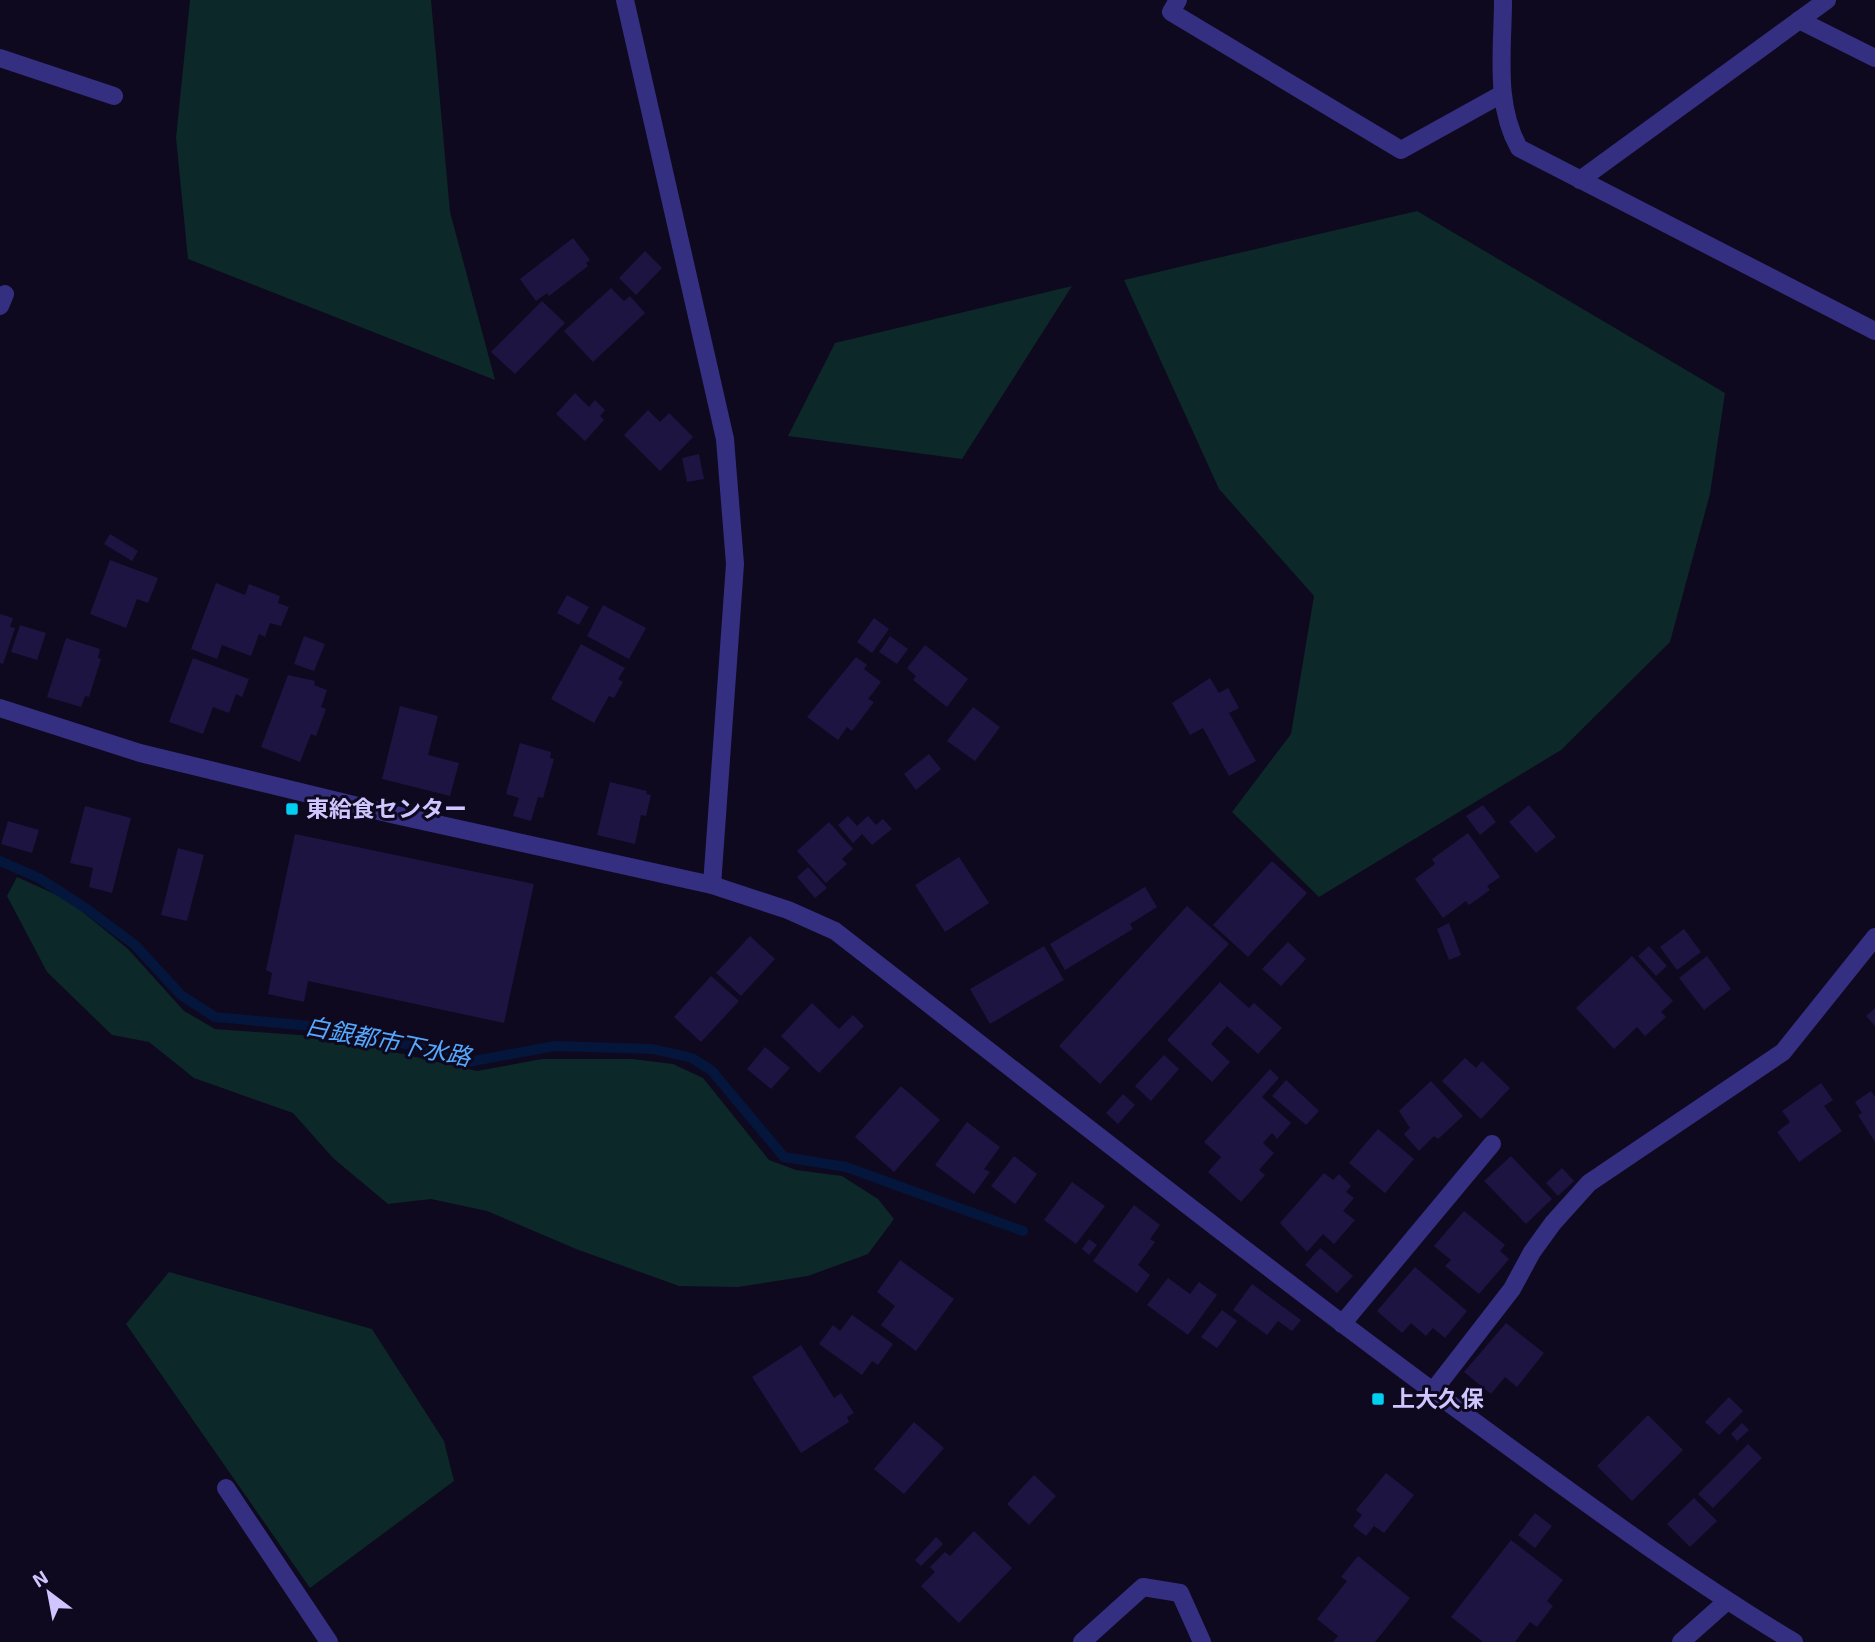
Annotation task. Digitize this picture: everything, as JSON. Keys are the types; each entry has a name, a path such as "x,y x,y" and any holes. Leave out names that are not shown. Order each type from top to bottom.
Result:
{"street":[{"path":"625,0 725,439 735,564 712,885"},
{"path":"1178,0 1171,12 1401,150 1502,94"},
{"path":"1503,0 1502,94 1507,125 1520,148 1875,331"},
{"path":"1580,180 1827,0"},
{"path":"1799,20 1875,58"},
{"path":"0,58 114,96"},
{"path":"0,708 153,756 391,814 712,885 788,910 835,931 1342,1324 1634,1538 1727,1601 1794,1642"},
{"path":"1433,1391 1512,1289 1532,1252 1553,1223 1588,1183 1783,1052 1875,937"},
{"path":"1342,1324 1492,1144"},
{"path":"226,1488 329,1642"},
{"path":"1082,1642 1143,1587 1180,1592 1202,1642"},
{"path":"1681,1642 1727,1601"}],"green space":[{"path":"190,0 431,0 450,212 495,380 188,259 176,138"},
{"path":"1417,211 1725,393 1710,494 1670,642 1561,750 1319,897 1232,812 1291,734 1314,596 1219,489 1124,280"},
{"path":"1072,286 962,459 788,436 835,343"},
{"path":"17,877 68,900 128,949 184,1011 215,1029 328,1037 477,1071 542,1059 632,1059 673,1064 703,1078 769,1160 796,1170 842,1176 878,1199 894,1219 868,1254 808,1276 738,1287 679,1286 576,1249 487,1211 431,1199 388,1204 333,1158 293,1113 194,1078 149,1042 112,1035 47,972 7,896"},
{"path":"169,1272 372,1329 444,1441 454,1481 310,1588 126,1324"}],"building":[{"path":"573,238 590,260 586,263 588,266 549,296 547,293 536,301 520,279"},
{"path":"645,251 662,268 636,295 619,278"},
{"path":"611,288 624,301 630,296 645,313 593,362 564,331"},
{"path":"542,301 565,323 515,374 491,352"},
{"path":"575,393 589,407 595,400 605,410 600,416 604,420 585,441 556,414"},
{"path":"648,410 660,422 669,413 693,437 660,471 624,435"},
{"path":"699,454 704,479 687,482 682,458"},
{"path":"110,534 138,551 132,561 104,544"},
{"path":"110,560 158,578 148,603 137,599 126,628 90,614"},
{"path":"216,583 245,595 249,584 280,596 278,603 289,607 281,626 270,623 265,637 259,634 251,656 222,645 217,659 191,649"},
{"path":"567,595 589,607 579,625 557,613"},
{"path":"603,605 646,628 629,659 587,636"},
{"path":"0,614 13,618 10,627 15,628 3,664 0,663"},
{"path":"874,618 889,629 872,653 857,642"},
{"path":"20,625 46,633 37,660 11,652"},
{"path":"304,636 325,644 314,671 294,664"},
{"path":"890,636 908,649 897,664 879,652"},
{"path":"66,638 100,649 98,658 101,659 89,697 85,696 81,707 47,697"},
{"path":"581,644 625,668 618,679 623,682 614,698 609,696 594,723 551,699"},
{"path":"925,645 968,679 947,707 913,680 916,676 907,668"},
{"path":"856,657 867,665 864,669 881,682 868,699 874,702 852,731 847,727 838,740 807,717"},
{"path":"193,658 249,679 242,697 236,694 229,713 213,707 203,734 169,722"},
{"path":"288,675 315,681 314,685 327,690 321,707 326,709 316,736 311,734 300,762 261,747"},
{"path":"1210,678 1219,693 1228,688 1239,708 1229,713 1256,761 1229,776 1203,728 1190,735 1172,703"},
{"path":"400,706 438,716 428,755 459,763 450,796 382,779"},
{"path":"973,707 1000,727 975,761 947,741"},
{"path":"520,743 551,752 550,758 554,759 543,798 538,797 531,821 513,816 519,798 506,794"},
{"path":"929,754 941,769 916,790 904,774"},
{"path":"610,782 647,791 646,794 651,795 646,816 641,815 635,844 597,835"},
{"path":"1483,805 1496,822 1480,835 1466,816"},
{"path":"1529,805 1556,837 1536,853 1509,822"},
{"path":"85,806 131,818 112,893 89,887 93,868 70,863"},
{"path":"848,816 857,826 868,816 876,825 883,819 892,829 872,845 862,834 853,843 838,825"},
{"path":"8,821 39,830 32,853 1,844"},
{"path":"829,822 853,849 842,859 847,864 826,883 797,851"},
{"path":"1468,833 1500,877 1487,886 1490,890 1469,905 1466,901 1443,918 1415,879 1435,864 1432,859"},
{"path":"295,834 534,884 504,1023 308,981 304,1002 268,994 272,973 266,970"},
{"path":"178,848 204,855 187,921 161,915"},
{"path":"959,857 989,903 945,932 915,885"},
{"path":"1272,861 1307,893 1248,957 1213,925"},
{"path":"808,867 827,888 815,898 797,877"},
{"path":"1145,887 1157,907 1130,924 1133,929 1065,970 1050,944"},
{"path":"1187,906 1229,944 1100,1084 1059,1046"},
{"path":"1449,923 1461,955 1449,960 1437,929"},
{"path":"1684,929 1701,952 1677,970 1660,947"},
{"path":"750,936 775,959 741,996 716,973"},
{"path":"1288,942 1306,959 1281,986 1262,969"},
{"path":"1044,946 1064,980 990,1024 970,989"},
{"path":"1649,946 1667,966 1656,976 1638,956"},
{"path":"1632,956 1673,1001 1661,1012 1666,1017 1645,1036 1637,1027 1614,1049 1576,1008"},
{"path":"1707,956 1731,989 1704,1010 1679,978"},
{"path":"711,976 739,1001 701,1042 674,1017"},
{"path":"1220,982 1249,1008 1254,1003 1282,1028 1258,1054 1227,1026 1211,1044 1230,1062 1212,1082 1167,1040"},
{"path":"812,1003 839,1029 853,1015 864,1026 819,1073 781,1036"},
{"path":"1875,1008 1875,1026 1866,1016"},
{"path":"765,1047 790,1068 771,1089 747,1069"},
{"path":"1164,1055 1179,1069 1151,1101 1135,1086"},
{"path":"1465,1058 1476,1068 1482,1061 1510,1088 1481,1119 1442,1081"},
{"path":"1270,1069 1279,1078 1262,1097 1291,1123 1277,1139 1272,1133 1263,1143 1274,1153 1259,1170 1265,1175 1241,1202 1208,1172 1221,1157 1204,1142"},
{"path":"1286,1080 1319,1111 1306,1125 1272,1096"},
{"path":"1431,1081 1463,1116 1438,1139 1434,1136 1419,1151 1404,1134 1410,1128 1399,1111"},
{"path":"1821,1083 1833,1100 1824,1106 1842,1131 1799,1162 1777,1132 1790,1122 1782,1111"},
{"path":"901,1086 940,1120 894,1172 855,1137"},
{"path":"1871,1091 1875,1097 1875,1142 1858,1115 1862,1113 1855,1102"},
{"path":"1123,1094 1135,1105 1118,1124 1106,1113"},
{"path":"967,1122 1000,1147 984,1169 990,1172 974,1194 935,1165"},
{"path":"1378,1129 1414,1159 1385,1193 1349,1163"},
{"path":"1014,1156 1037,1174 1015,1204 991,1186"},
{"path":"1511,1156 1552,1199 1526,1224 1484,1181"},
{"path":"1562,1168 1574,1181 1558,1196 1546,1183"},
{"path":"1324,1173 1333,1180 1339,1174 1351,1186 1346,1192 1354,1198 1343,1211 1355,1220 1334,1244 1323,1234 1307,1252 1280,1223"},
{"path":"1072,1182 1105,1206 1076,1244 1044,1220"},
{"path":"1134,1205 1160,1225 1150,1239 1155,1242 1138,1265 1150,1275 1137,1293 1093,1261"},
{"path":"1464,1211 1505,1245 1500,1251 1509,1259 1479,1294 1445,1266 1451,1260 1434,1246"},
{"path":"1089,1239 1097,1245 1089,1255 1082,1249"},
{"path":"1320,1248 1353,1276 1337,1293 1305,1265"},
{"path":"900,1260 954,1299 916,1351 881,1325 895,1306 877,1292"},
{"path":"1415,1267 1467,1311 1445,1338 1433,1328 1426,1336 1411,1323 1402,1333 1377,1311"},
{"path":"1168,1278 1190,1294 1199,1282 1217,1295 1188,1335 1147,1305"},
{"path":"1252,1284 1301,1320 1292,1331 1278,1321 1267,1335 1233,1310"},
{"path":"1222,1310 1237,1321 1217,1348 1201,1337"},
{"path":"852,1315 893,1344 878,1365 872,1361 862,1375 819,1344 833,1325 840,1331"},
{"path":"1506,1323 1544,1353 1517,1387 1505,1377 1491,1394 1464,1372"},
{"path":"801,1345 834,1398 841,1393 854,1413 847,1417 849,1422 801,1453 752,1377"},
{"path":"1729,1397 1743,1411 1719,1435 1705,1422"},
{"path":"1648,1415 1683,1450 1632,1501 1597,1466"},
{"path":"914,1422 944,1448 904,1494 874,1469"},
{"path":"1742,1423 1749,1430 1737,1441 1731,1434"},
{"path":"1748,1444 1762,1458 1713,1508 1698,1494"},
{"path":"1386,1473 1414,1495 1384,1533 1374,1526 1366,1536 1353,1526 1362,1515 1356,1510"},
{"path":"1034,1475 1056,1496 1029,1525 1007,1504"},
{"path":"1694,1498 1717,1521 1690,1547 1667,1524"},
{"path":"1535,1513 1552,1526 1535,1548 1518,1535"},
{"path":"974,1531 1012,1568 959,1623 921,1586 935,1572 930,1567 945,1552 950,1556"},
{"path":"936,1537 943,1544 921,1566 915,1560"},
{"path":"1511,1540 1563,1580 1547,1601 1553,1606 1537,1627 1530,1622 1515,1642 1483,1642 1451,1617"},
{"path":"1358,1556 1410,1598 1375,1642 1333,1642 1338,1636 1317,1619 1347,1581 1341,1577"}],"waterway":[{"name":"白銀都市下水路","path":"0,861 39,878 87,909 135,945 181,995 215,1017 333,1028 424,1048 468,1062 555,1046 653,1049 692,1058 712,1071 784,1157 846,1167 1023,1231"}],"place":[{"name":"東給食センター","path":"292,809"},
{"name":"上大久保","path":"1378,1399"}]}
